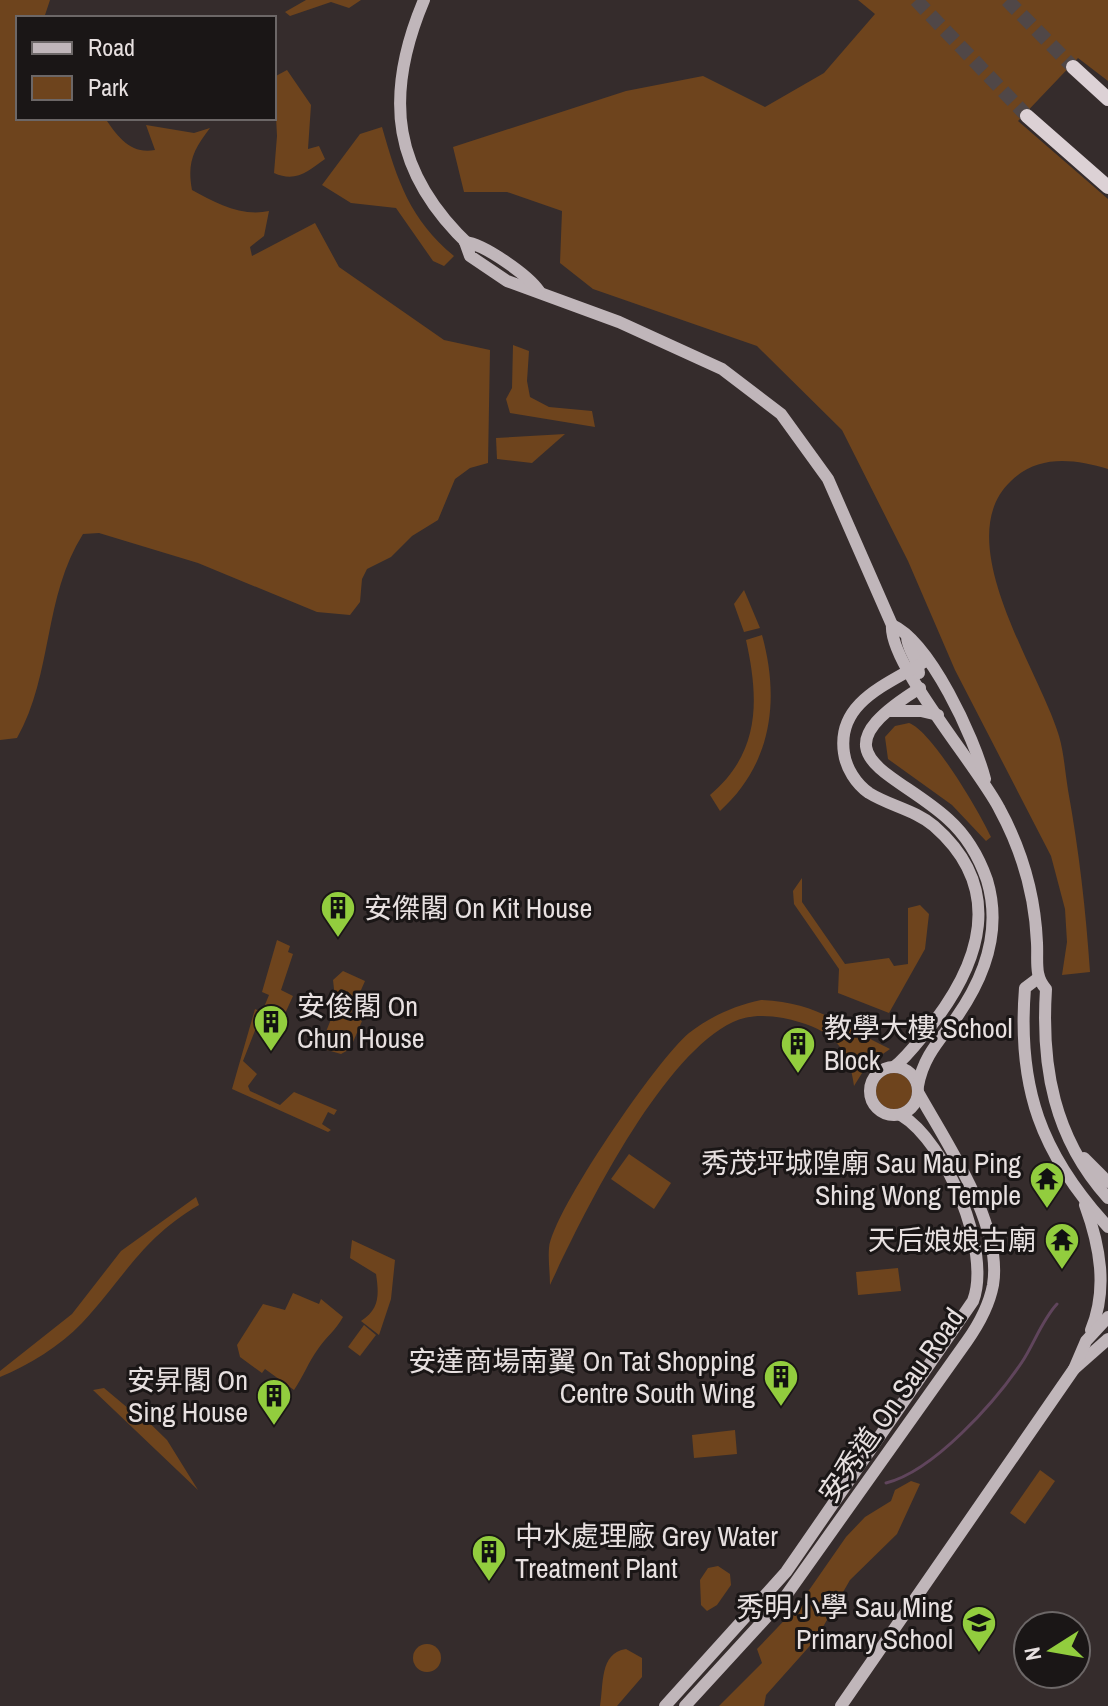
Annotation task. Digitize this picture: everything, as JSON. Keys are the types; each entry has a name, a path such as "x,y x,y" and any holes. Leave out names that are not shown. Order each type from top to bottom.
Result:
{"highway":[{"path":"1073,67 1108,99"},
{"path":"1027,116 1108,187"}],"main road":[{"path":"424,0 403,63 400,130 420,184 465,242 497,265 507,281 527,290 539,291 722,369 781,414 828,479 892,625 907,636 907,646 918,665 965,726 987,784 1013,837 1031,892 1037,942 1037,979 1046,989 1047,1071 1059,1120 1083,1168 1108,1198"},
{"path":"465,242 479,243 532,280 539,291"},
{"path":"892,625 890,639 918,665 920,688 987,784"},
{"path":"918,665 856,706 844,731 845,759 850,772 869,792 915,813 944,835 973,883 979,919 967,973 942,1011 894,1067 878,1074 870,1095 880,1111 901,1115 913,1107 925,1059 979,980 990,948 992,907 979,861 962,833 937,810 873,764 867,745 869,731 920,688"},
{"path":"889,711 938,715"},
{"path":"1037,979 1025,988 1022,1032 1026,1075 1036,1114 1052,1154 1108,1227"},
{"path":"894,1067 909,1072 918,1090"},
{"name":"安秀道 On Sau Road","path":"685,1706 785,1597 974,1330 988,1304 994,1266 984,1225 959,1164 918,1090"},
{"name":"安秀道 On Sau Road","path":"665,1706 786,1572 973,1301 979,1263 967,1220 931,1141 901,1115"},
{"path":"1070,1144 1108,1182"},
{"path":"841,1706 1074,1369 1096,1317 1101,1282 1095,1233 1083,1198"},
{"path":"1086,1341 1108,1317"},
{"path":"1074,1369 1108,1339"}],"green space":[{"path":"0,0 50,0 45,16 16,16 16,120 106,120 126,143 146,151 155,150 146,125 194,133 210,128 193,157 190,172 192,190 239,210 269,211 264,236 250,247 252,256 315,223 339,267 444,340 490,350 488,463 470,468 455,479 438,520 412,536 391,557 367,569 362,579 360,602 350,615 317,612 198,563 99,533 83,534 61,583 29,713 17,738 0,740"},
{"path":"306,0 361,0 349,8 331,2 290,16 285,12"},
{"path":"858,0 1108,0 1108,81 1078,58 1018,121 1108,199 1108,469 1057,461 1033,466 1022,472 1011,481 994,506 989,536 993,570 1004,606 1061,742 1079,858 1090,972 1062,975 1067,942 1065,909 1051,856 955,670 908,561 842,430 757,346 593,289 560,263 562,211 507,192 464,192 453,147 626,91 703,76 765,107 824,73 875,14"},
{"path":"287,70 311,105 308,149 319,146 325,159 301,174 289,177 274,173 276,76"},
{"path":"382,127 407,198 426,228 454,256 444,266 433,261 396,208 351,203 322,185 360,134"},
{"path":"513,345 529,351 527,381 530,397 549,407 592,411 595,427 510,413 506,399 512,388"},
{"path":"565,434 532,463 497,459 496,438"},
{"path":"744,590 760,628 744,632 734,604"},
{"path":"762,635 770,683 767,730 751,773 720,811 710,795 739,761 752,724 753,683 746,640"},
{"path":"909,723 930,741 954,774 991,837 986,841 952,805 888,759 885,737 895,726"},
{"path":"802,878 802,902 845,964 889,958 894,966 908,964 908,908 920,905 929,914 925,949 889,1013 838,993 839,969 794,904 793,891"},
{"path":"277,940 290,946 288,952 293,954 281,990 293,996 283,1018 276,1018 279,1025 277,1032 258,1023 243,1061 257,1074 248,1086 250,1091 280,1105 294,1092 337,1110 334,1115 328,1112 322,1124 331,1130 328,1132 232,1089 255,1009 262,1012 269,995 262,992"},
{"path":"343,971 365,981 350,1015 362,1021 350,1049 341,1054 327,1050 323,1039 336,1007 333,980"},
{"path":"761,1000 814,1010 890,1049 867,1065 854,1086 844,1053 831,1038 812,1026 775,1017 749,1017 733,1022 706,1040 679,1067 627,1139 550,1285 549,1248 555,1229 587,1170 632,1102 689,1033 723,1012"},
{"path":"894,1073 907,1078 912,1091 907,1104 894,1109 881,1104 876,1091 881,1078"},
{"path":"629,1154 671,1183 654,1209 611,1179"},
{"path":"196,1197 199,1205 148,1245 73,1331 44,1354 0,1377 0,1371 72,1314 121,1251"},
{"path":"352,1240 395,1260 391,1299 379,1335 361,1321 372,1311 377,1300 376,1274 350,1258"},
{"path":"898,1268 901,1291 858,1295 856,1272"},
{"path":"293,1293 319,1304 321,1299 343,1317 321,1345 294,1390 265,1369 262,1373 240,1357 237,1345 263,1304 285,1310"},
{"path":"364,1325 376,1335 360,1356 348,1347"},
{"path":"104,1388 129,1409 132,1406 167,1440 198,1490 93,1390"},
{"path":"735,1430 737,1454 694,1458 692,1435"},
{"path":"1040,1470 1055,1481 1025,1524 1010,1513"},
{"path":"911,1481 920,1484 897,1534 850,1580 816,1639 766,1695 764,1706 719,1706 762,1663 757,1649 798,1606 846,1537 865,1517 891,1501 895,1490"},
{"path":"718,1566 730,1574 731,1585 717,1605 707,1611 701,1605 700,1580 708,1568"},
{"path":"427,1644 437,1648 441,1658 437,1668 427,1672 417,1668 413,1658 417,1648"},
{"path":"626,1649 642,1658 642,1677 617,1706 600,1706 607,1663 617,1652"}],"waterway":[{"path":"886,1483 924,1465 980,1415 1022,1362 1057,1304"}],"tunnel":[{"path":"916,0 1027,116"},
{"path":"1007,0 1073,67"}],"place":[{"name":"安傑閣 On Kit House","path":"338,939"},
{"name":"安俊閣 On Chun House","path":"271,1053"},
{"name":"教學大樓 School Block","path":"798,1075"},
{"name":"秀茂坪城隍廟 Sau Mau Ping Shing Wong Temple","path":"1047,1210"},
{"name":"天后娘娘古廟","path":"1062,1271"},
{"name":"安達商場南翼 On Tat Shopping Centre South Wing","path":"781,1408"},
{"name":"安昇閣 On Sing House","path":"274,1427"},
{"name":"中水處理廠 Grey Water Treatment Plant","path":"489,1583"},
{"name":"秀明小學 Sau Ming Primary School","path":"979,1654"}]}
